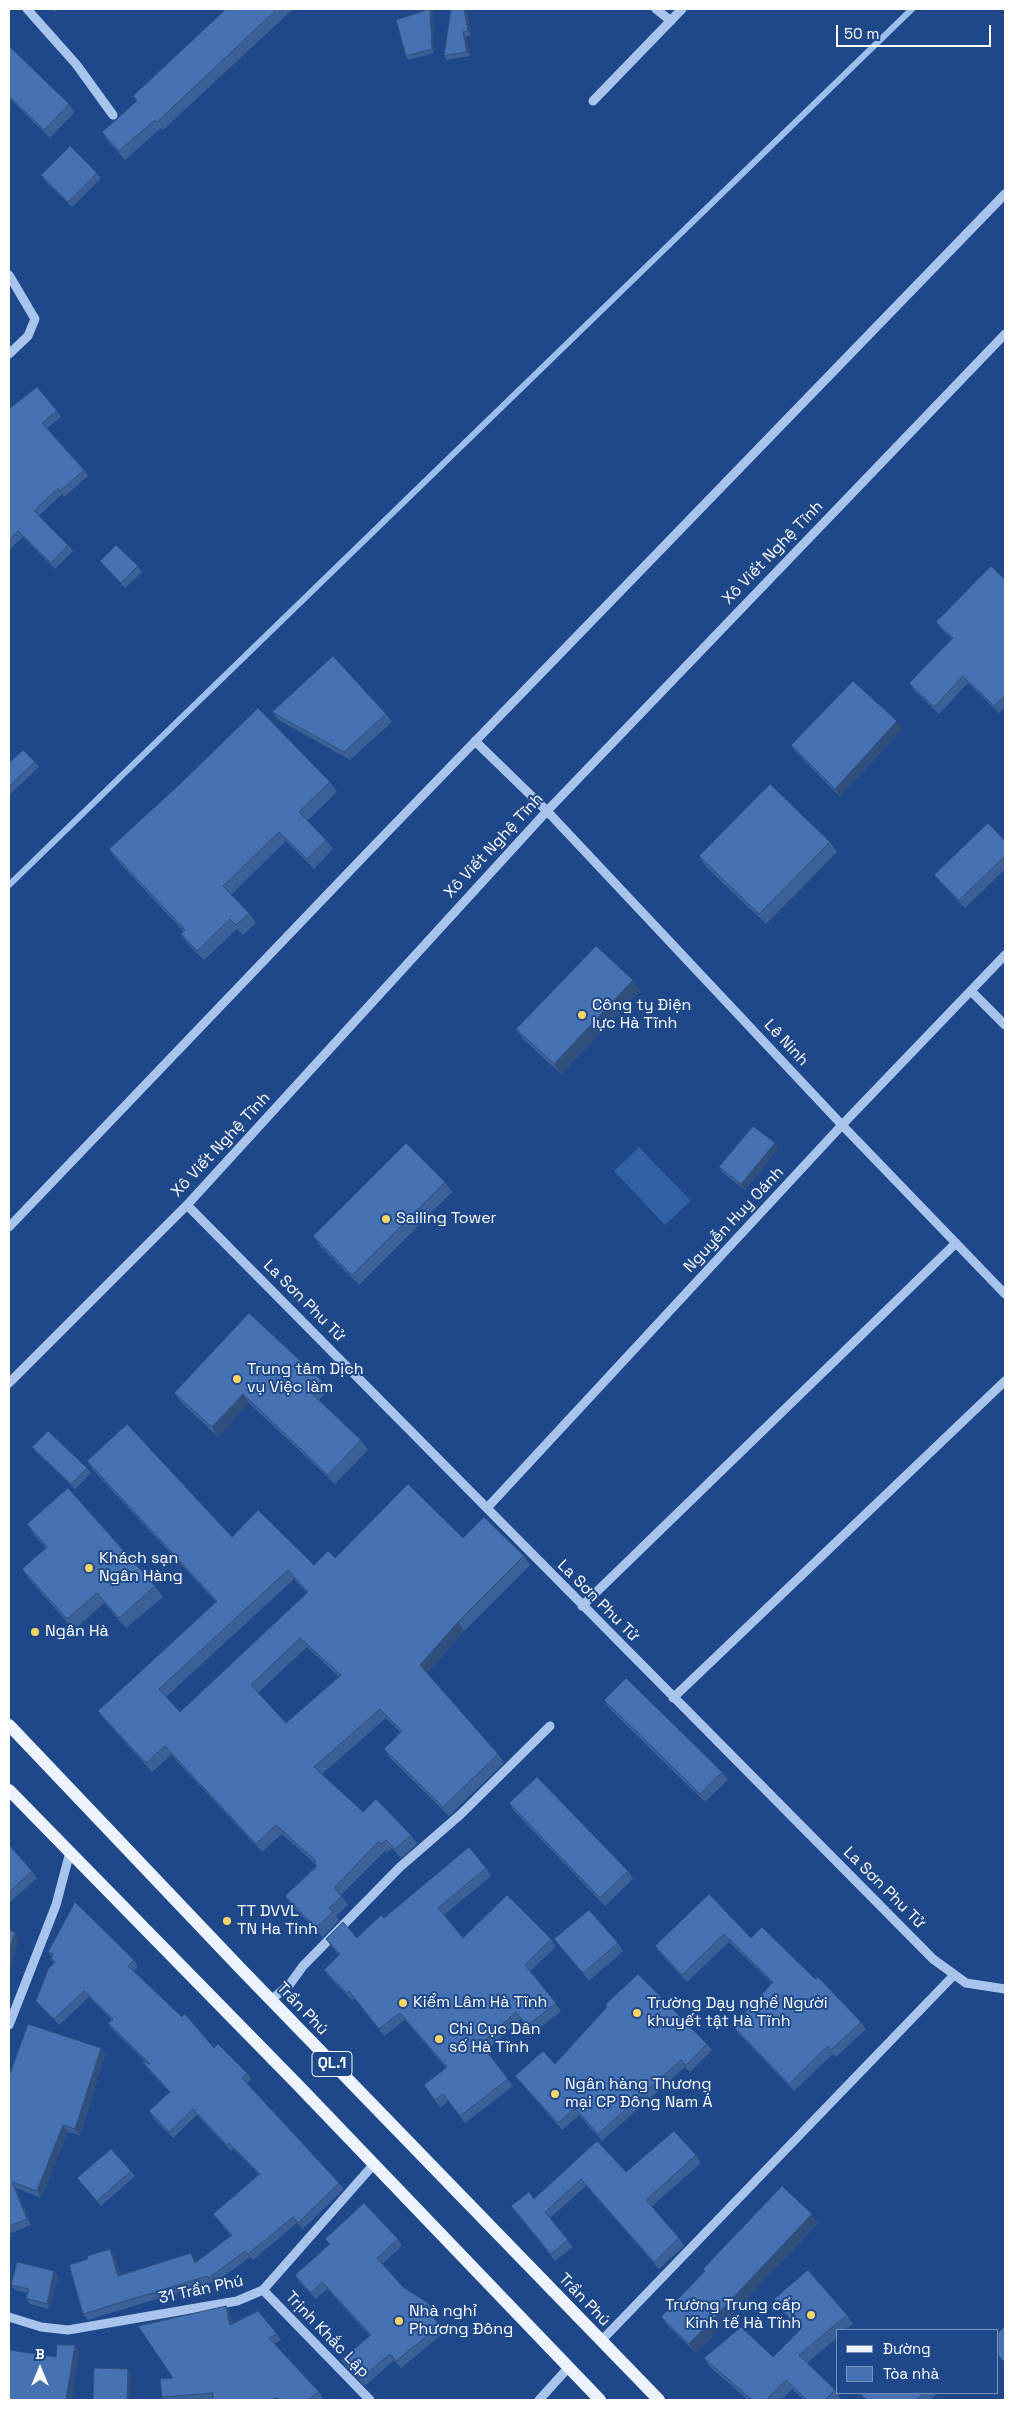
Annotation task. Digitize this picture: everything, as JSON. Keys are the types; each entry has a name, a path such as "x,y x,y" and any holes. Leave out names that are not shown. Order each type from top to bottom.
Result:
{"main road":[{"name":"Trần Phú","path":"9,1724 271,2000 659,2400"},
{"name":"QL.1","path":"9,1790 374,2164 600,2400"}],"street":[{"path":"27,9 76,64 113,115"},
{"path":"656,9 671,21"},
{"path":"593,102 682,9"},
{"path":"9,1228 475,741 1005,194"},
{"path":"9,275 35,319 28,336 9,354"},
{"name":"Xô Viết Nghệ Tĩnh","path":"9,1383 187,1204 547,811 1005,334"},
{"name":"Lê Ninh","path":"475,741 547,811 842,1126 1005,1294"},
{"name":"Nguyễn Huy Oánh","path":"486,1508 1005,954"},
{"path":"971,991 1005,1025"},
{"name":"La Sơn Phu Tử","path":"187,1204 582,1606 933,1959 966,1983 1005,1989"},
{"path":"582,1606 956,1243"},
{"path":"673,1698 1005,1381"},
{"path":"271,2000 290,1984 303,1966 400,1867 461,1814 550,1726"},
{"path":"9,2025 56,1905 70,1852"},
{"path":"601,2341 954,1974"},
{"name":"31 Trần Phú","path":"9,2318 41,2327 68,2330 237,2301 263,2290 374,2164"},
{"name":"Trịnh Khắc Lập","path":"263,2290 370,2400"},
{"path":"539,2400 568,2368"}],"shaded area":[{"path":"639,1147 691,1201 665,1225 614,1171"}],"building":[{"path":"226,9 277,9 157,122 155,120 119,151 102,132 137,101 133,96"},
{"path":"430,9 432,49 406,56 396,20"},
{"path":"451,9 464,9 468,31 463,32 467,52 444,56"},
{"path":"9,46 69,104 44,130 9,96"},
{"path":"70,146 97,173 68,202 41,175"},
{"path":"37,387 57,411 42,423 84,470 60,491 58,488 34,511 68,545 51,563 18,531 9,540 9,409"},
{"path":"116,545 138,566 121,583 100,561"},
{"path":"991,566 1005,580 1005,695 994,706 963,676 934,707 909,683 953,638 936,622"},
{"path":"333,656 386,714 344,752 272,712"},
{"path":"853,681 897,721 835,789 791,745"},
{"path":"258,708 330,782 299,812 326,840 307,859 279,832 223,886 249,913 236,925 230,919 197,951 181,934 185,930 109,849 180,784"},
{"path":"23,750 35,762 9,786 9,763"},
{"path":"770,784 830,842 759,914 699,856"},
{"path":"988,823 1005,841 1005,856 959,900 934,875"},
{"name":"Công ty Điện lực Hà Tĩnh","path":"596,946 633,980 554,1064 516,1029"},
{"path":"753,1126 775,1143 741,1184 719,1167"},
{"name":"Sailing Tower","path":"406,1143 445,1182 352,1275 313,1236"},
{"path":"249,1313 322,1381 311,1393 361,1440 328,1475 243,1394 212,1427 174,1393"},
{"path":"127,1424 232,1537 258,1510 314,1565 328,1551 335,1558 408,1484 463,1538 484,1517 524,1556 458,1622 420,1665 498,1754 443,1807 384,1749 402,1731 380,1709 314,1767 363,1812 376,1799 411,1835 395,1849 386,1840 381,1844 378,1842 334,1888 342,1896 329,1908 333,1912 316,1928 285,1896 317,1866 314,1863 316,1861 276,1825 256,1844 165,1746 146,1763 98,1711 217,1601 87,1461","holes":["288,1570 308,1592 180,1712 159,1689","300,1638 341,1675 286,1723 251,1685"]},
{"path":"48,1431 87,1468 71,1484 32,1447"},
{"name":"Khách sạn Ngân Hàng","path":"68,1488 155,1586 119,1618 97,1593 67,1619 22,1569 47,1547 27,1524"},
{"path":"626,1678 722,1772 700,1794 604,1700"},
{"path":"537,1777 628,1871 600,1898 509,1803"},
{"path":"9,1845 32,1871 9,1892"},
{"path":"469,1847 486,1868 438,1908 463,1938 507,1895 551,1939 525,1965 556,2003 527,2026 516,2012 481,2044 508,2079 460,2116 443,2094 435,2100 424,2085 447,2067 400,2013 379,2029 349,1991 347,1993 324,1970 340,1954 326,1939 343,1922 357,1938 381,1915 384,1918"},
{"path":"709,1894 751,1938 762,1927 815,1979 818,1977 861,2022 831,2050 828,2046 789,2084 733,2026 773,1982 724,1934 682,1975 655,1946"},
{"path":"75,1902 134,1960 128,1966 182,2017 185,2014 214,2048 218,2044 247,2073 242,2078 339,2183 298,2223 293,2217 248,2254 245,2251 209,2278 207,2276 83,2314 69,2265 88,2259 87,2256 110,2249 118,2276 191,2253 195,2263 232,2235 213,2214 260,2174 229,2143 227,2145 193,2109 169,2132 149,2111 170,2092 142,2061 150,2064 108,2023 113,2019 84,1991 54,2019 36,2001 48,1969 55,1962 51,1959 53,1954 48,1952"},
{"path":"589,1910 618,1943 583,1973 554,1939"},
{"path":"9,1930 15,1932 9,1951"},
{"path":"638,1974 707,2044 686,2065 681,2060 598,2134 575,2108 558,2123 515,2076 543,2051 555,2064 607,2007 605,2005"},
{"path":"28,2024 101,2048 75,2129 63,2125 37,2191 12,2182 27,2219 9,2226 9,2074"},
{"path":"674,2131 696,2155 646,2200 679,2238 654,2262 581,2179 545,2212 568,2240 551,2254 511,2206 529,2192 534,2199 597,2141 626,2172"},
{"path":"111,2149 131,2171 97,2201 77,2178"},
{"path":"782,2186 812,2214 689,2344 661,2317 705,2271 703,2269"},
{"path":"364,2203 398,2239 377,2258 403,2287 428,2303 424,2307 440,2326 396,2361 390,2354 360,2379 341,2360 371,2335 322,2282 311,2293 295,2275 330,2244 325,2239"},
{"path":"17,2262 54,2271 47,2304 26,2298 29,2289 11,2285"},
{"path":"808,2270 847,2315 799,2355 835,2390 825,2400 807,2400 786,2380 766,2400 752,2400 704,2358 741,2327 773,2357 800,2330 774,2299"},
{"path":"226,2306 230,2325 258,2311 277,2334 269,2338 319,2392 308,2400 280,2400 277,2397 272,2400 213,2400 213,2393 162,2397 160,2379 173,2378 138,2326"},
{"path":"1005,2326 1005,2363 999,2356 999,2332"},
{"path":"57,2345 75,2345 66,2400 9,2400 9,2350 56,2357"},
{"path":"94,2368 128,2369 127,2400 93,2400"},
{"path":"861,2394 923,2394 916,2400 867,2400"}],"waterway":[{"path":"9,885 912,9"}],"place":[{"name":"Công ty Điện lực Hà Tĩnh","path":"582,1015"},
{"name":"Sailing Tower","path":"386,1219"},
{"name":"Trung tâm Dịch vụ Việc làm","path":"237,1379"},
{"name":"Khách sạn Ngân Hàng","path":"89,1568"},
{"name":"Ngân Hà","path":"35,1632"},
{"name":"TT DVVL TN Ha Tinh","path":"227,1921"},
{"name":"Kiểm Lâm Hà Tĩnh","path":"403,2003"},
{"name":"Trường Dạy nghề Người khuyết tật Hà Tĩnh","path":"637,2013"},
{"name":"Chi Cục Dân số Hà Tĩnh","path":"439,2039"},
{"name":"Ngân hàng Thương mại CP Đông Nam Á","path":"555,2094"},
{"name":"Trường Trung cấp Kinh tế Hà Tĩnh","path":"811,2315"},
{"name":"Nhà nghỉ Phương Đông","path":"399,2321"}]}
